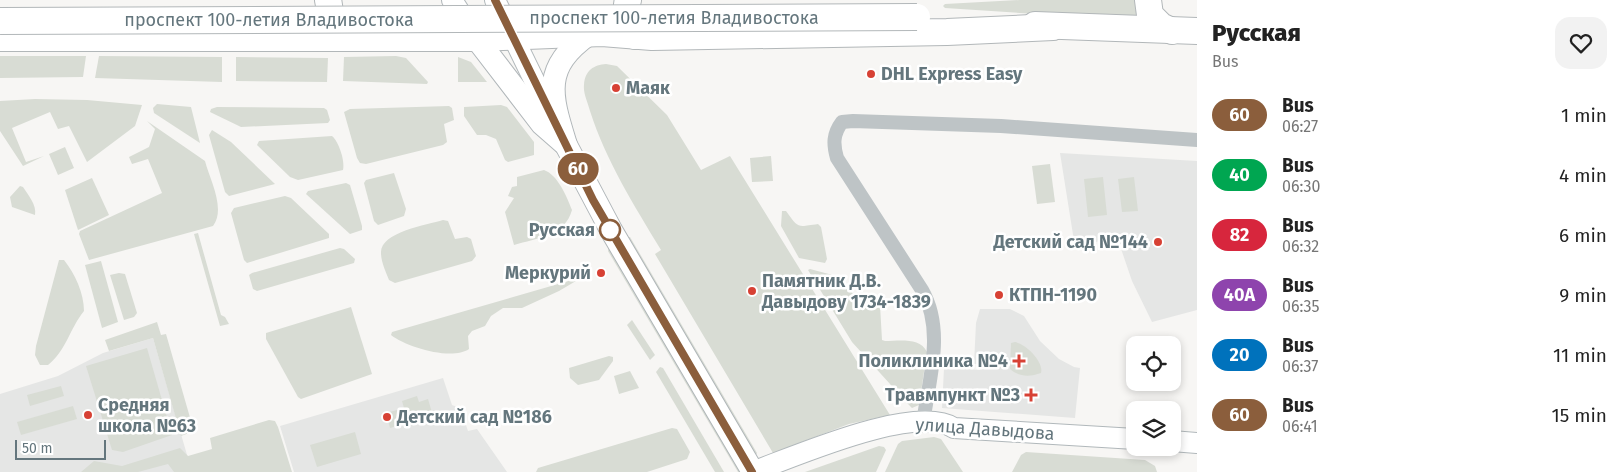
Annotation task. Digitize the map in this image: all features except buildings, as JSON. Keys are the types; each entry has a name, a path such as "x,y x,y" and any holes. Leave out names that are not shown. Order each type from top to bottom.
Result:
{"highway":[{"path":"628,0 626,6 629,23 635,36"},
{"path":"1148,0 1150,16 1161,26 1185,31"},
{"path":"318,38 328,25 329,4"},
{"name":"проспект 100-летия Владивостока","path":"0,21 917,17 980,19 1053,27 1185,31"},
{"path":"0,38 476,38 589,34 635,36 900,33 1053,27"}],"main road":[{"path":"589,34 566,55 559,65 554,82 553,103 566,145 610,230 752,472"},
{"path":"476,38 542,124 566,145"}],"street":[{"path":"452,0 476,38"},
{"path":"495,0 566,145"},
{"path":"282,9 329,4"},
{"path":"922,423 935,336 932,313 922,290 837,158 834,140 835,133 842,122 1001,126 1197,140"},
{"name":"улица Давыдова","path":"752,472 873,429 922,423 936,422 954,428 1126,438"},
{"path":"1181,442 1197,443"}],"shaded area":[{"path":"1020,0 1136,0 1135,8 1141,21 945,8 943,6 945,4"},
{"path":"0,56 86,56 83,77 0,78"},
{"path":"99,56 222,57 222,82 95,78"},
{"path":"396,56 406,58 428,82 427,84 343,81 344,57"},
{"path":"236,57 328,58 327,82 236,81"},
{"path":"458,57 471,62 487,82 458,82"},
{"path":"606,64 617,66 667,115 701,170 730,156 890,415 849,424 773,453 655,254 661,250 621,182 604,147 590,111 584,88 588,72 594,67"},
{"path":"35,99 87,100 142,105 135,126 87,162 69,126 58,129 50,112 12,128 26,162 44,156 23,166 0,131 0,101"},
{"path":"157,104 191,107 200,143 154,113 153,108"},
{"path":"501,105 507,107 534,142 534,155 508,162 505,160 496,139 486,135 477,135 464,116 464,107"},
{"path":"449,106 452,108 454,120 444,124 447,142 443,145 366,164 360,163 344,112 350,109"},
{"path":"217,107 324,108 327,110 330,120 328,123 241,127 210,112 211,109"},
{"path":"147,121 205,161 218,203 217,219 213,226 89,260 79,234 80,231 162,193 148,159 132,164 129,157 149,147 155,129"},
{"path":"212,130 231,142 275,184 229,196 225,192 209,135"},
{"path":"332,136 341,152 343,170 298,180 290,177 257,145 259,141"},
{"path":"65,147 74,168 58,175 49,154"},
{"name":"Детский сад №144","path":"1060,153 1197,161 1197,310 1152,322 1132,281 1117,237 1075,247"},
{"path":"771,156 773,181 752,182 750,158"},
{"path":"1050,164 1055,202 1037,204 1032,166"},
{"path":"544,170 558,181 572,210 568,219 557,231 541,238 514,245 505,212 514,198 508,196 512,187 517,186 517,177"},
{"path":"394,173 406,209 404,216 378,225 374,221 364,183 366,180"},
{"path":"1103,177 1107,215 1088,217 1084,179"},
{"path":"1134,177 1138,211 1122,212 1118,179"},
{"path":"92,178 109,215 78,230 65,190"},
{"path":"346,183 350,185 362,226 362,230 350,234 306,194 308,191"},
{"path":"20,186 23,187 32,200 35,215 12,207 10,197"},
{"path":"285,196 291,198 329,234 329,238 247,263 244,260 231,213 234,208"},
{"path":"782,211 786,211 796,224 806,226 818,224 821,227 827,259 825,263 799,258 781,226"},
{"path":"443,220 448,221 455,239 467,237 471,239 476,256 472,261 395,283 389,280 381,253 383,246 388,240 406,230"},
{"path":"198,233 221,315 225,317 229,324 220,326 194,234"},
{"path":"626,237 630,237 757,453 755,457"},
{"path":"609,247 745,472 738,472 608,251"},
{"path":"340,248 344,249 355,259 354,263 257,291 253,289 249,275 252,273"},
{"path":"59,260 64,260 72,271 81,291 84,311 59,353 48,365 40,365 35,355 36,346"},
{"path":"101,261 118,322 102,328 85,265"},
{"path":"808,270 840,277 853,294 871,299 880,305 882,340 909,341 924,347 927,352 919,405 912,408 852,342"},
{"path":"580,271 583,275 581,278 559,291 522,308 503,308 491,316 485,326 472,331 468,336 469,349 461,352 452,354 429,351 407,344 391,335 392,332 572,280 576,273"},
{"path":"125,274 137,313 134,317 124,320 110,275"},
{"path":"351,307 372,374 301,399 298,397 266,339 266,333"},
{"name":"Поликлиника №4","path":"980,309 1010,309 1024,316 1040,341 1059,359 1080,368 1075,418 942,408 944,368 980,370 980,364 974,364 976,323"},
{"path":"632,320 655,355 650,360 627,325"},
{"path":"157,322 161,335 166,334 193,428 189,433 181,436 153,338 109,351 105,340"},
{"name":"Средняя школа №63","path":"153,338 192,472 0,472 0,394 58,376 103,353"},
{"path":"1015,342 1024,346 1033,354 1040,364 1041,373 1025,376 1017,374 1010,369 1011,343"},
{"path":"147,348 172,435 123,452 112,450 86,366"},
{"path":"609,356 613,357 613,361 599,380 578,385 570,378 569,368"},
{"path":"660,367 663,368 724,472 715,472 656,372"},
{"path":"630,371 639,388 619,394 614,376"},
{"name":"Детский сад №186","path":"443,378 452,405 460,408 468,431 477,429 507,472 294,472 280,426"},
{"path":"61,386 64,396 30,406 27,395"},
{"path":"417,396 419,402 428,399 433,416 390,428 386,413 404,408 402,401"},
{"path":"73,406 77,419 21,435 17,422"},
{"path":"269,420 275,421 278,427 292,472 174,472 168,464 138,472 81,472 94,461 122,466 180,448 188,456 212,449 210,438"},
{"path":"672,428 677,429 690,452 687,459 647,472 536,472 538,468"},
{"path":"355,432 361,454 317,467 310,445"},
{"path":"934,437 941,439 963,472 885,472 898,444 902,441"},
{"path":"879,446 884,447 886,450 876,472 805,472"},
{"path":"1026,452 1145,460 1155,466 1157,472 1012,472 1021,455"}],"bus line":[{"name":"60","path":"495,0 593,200 752,472"}],"place":[{"name":"DHL Express Easy","path":"871,74"},
{"name":"Маяк","path":"616,88"},
{"name":"Русская","path":"610,230"},
{"name":"Детский сад №144","path":"1158,242"},
{"name":"Меркурий","path":"601,273"},
{"name":"Памятник Д.В. Давыдову 1734-1839","path":"752,291"},
{"name":"КТПН-1190","path":"999,295"},
{"name":"Поликлиника №4","path":"1019,361"},
{"name":"Травмпункт №3","path":"1031,395"},
{"name":"Средняя школа №63","path":"88,415"},
{"name":"Детский сад №186","path":"387,417"}]}
